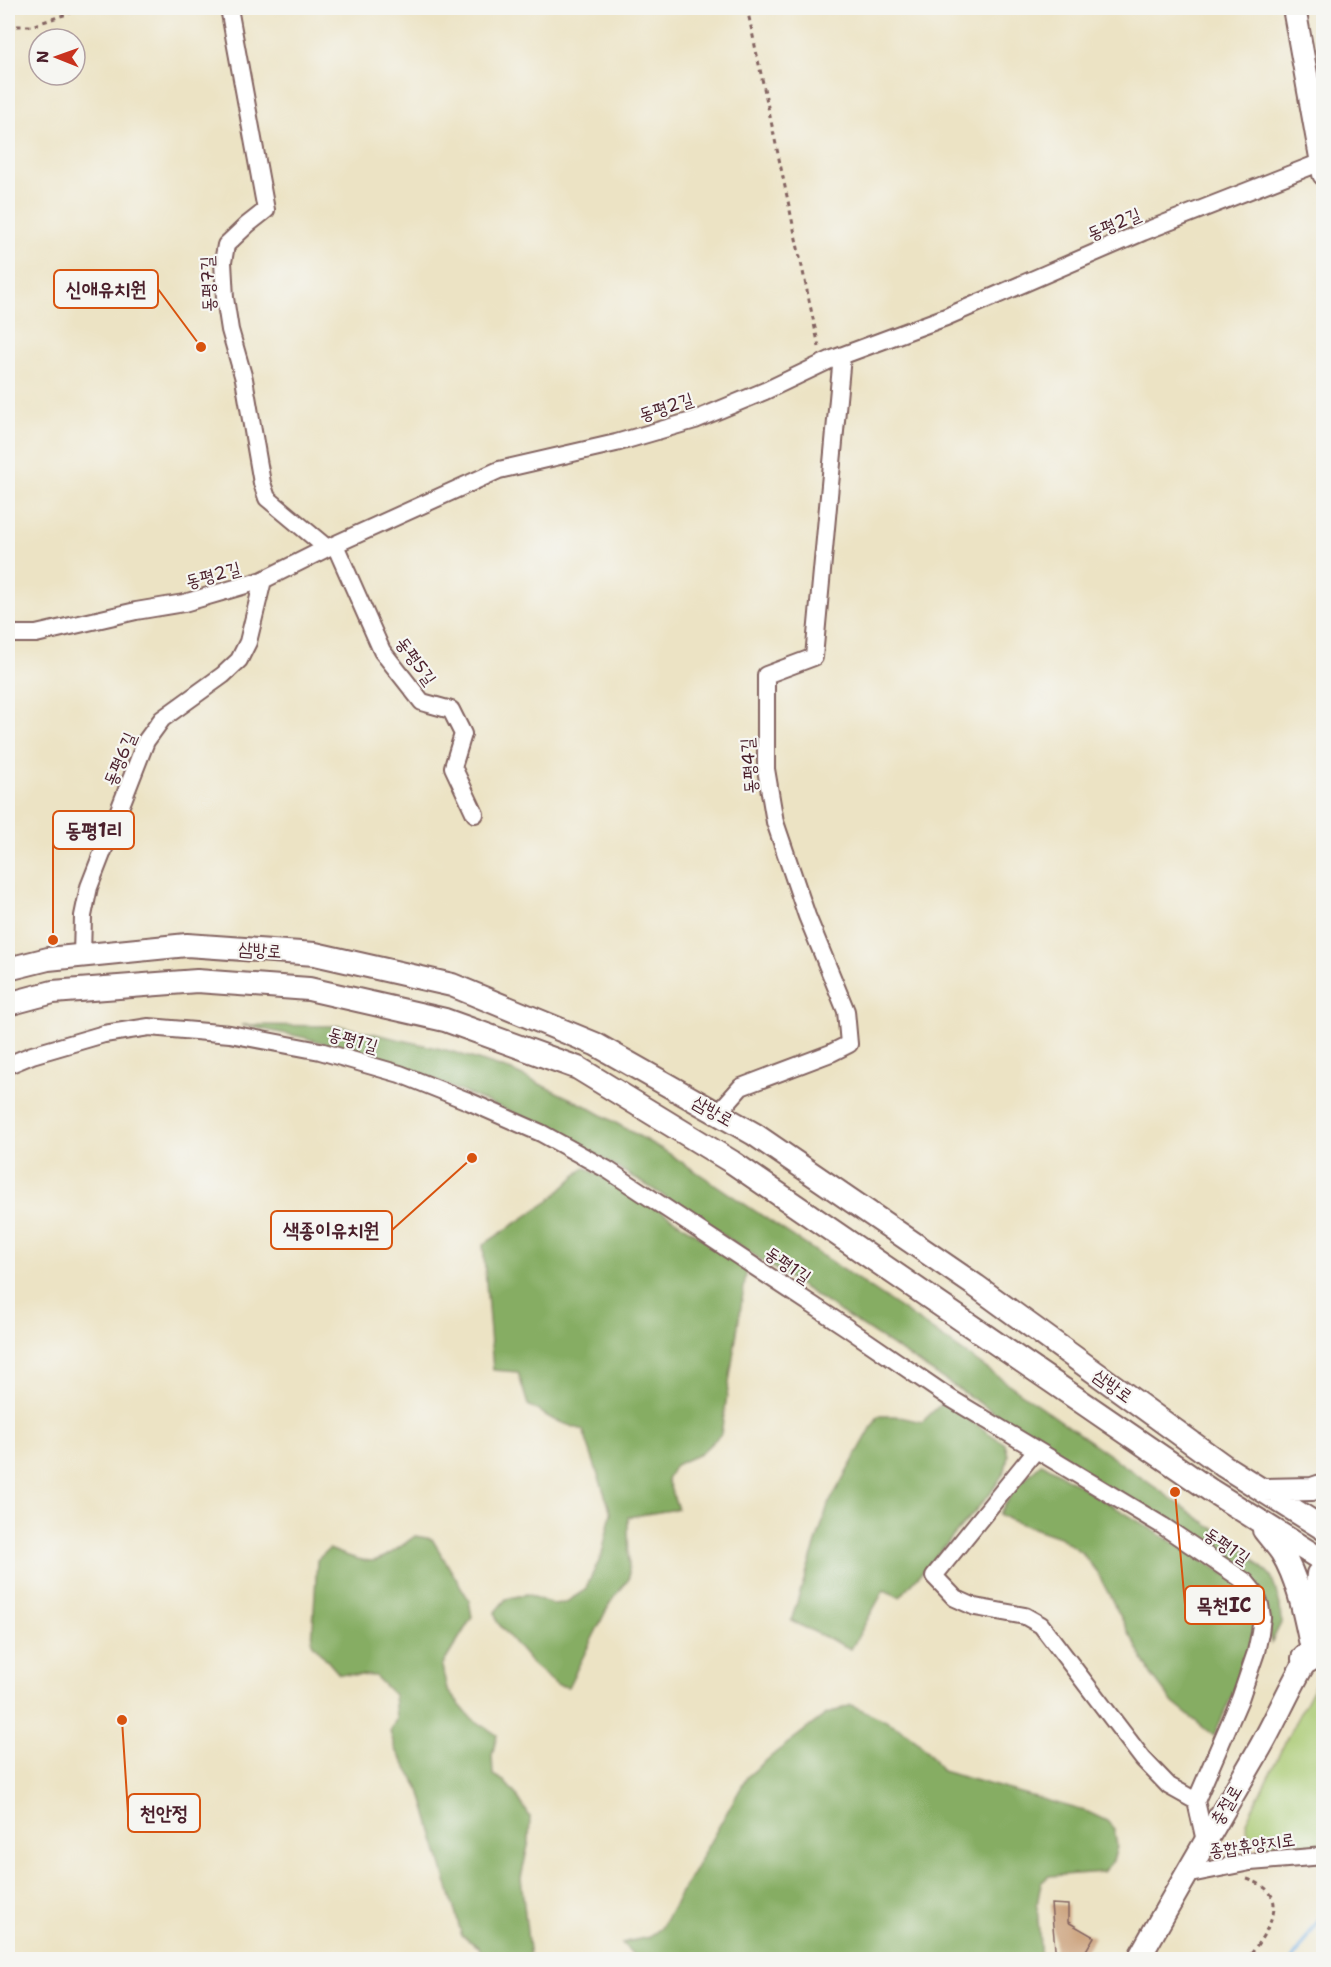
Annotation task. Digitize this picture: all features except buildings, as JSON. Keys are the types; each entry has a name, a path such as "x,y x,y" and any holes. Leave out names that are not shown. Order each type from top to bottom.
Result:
{"street":[{"name":"동평7길","path":"230,8 266,210 226,245 223,262 230,330 244,379 262,483 267,498 331,546"},
{"path":"1294,8 1323,166"},
{"name":"동평2길","path":"8,634 36,634 136,610 184,603 263,580 331,546 499,470 616,443 695,420 822,364 946,317 1143,232 1323,166"},
{"name":"동평4길","path":"718,1113 741,1088 849,1044 846,1011 807,916 775,822 766,758 766,675 814,657 842,356"},
{"name":"동평5길","path":"331,546 382,651 422,702 451,710 463,734 453,767 475,814"},
{"name":"동평6길","path":"82,956 83,916 89,887 146,741 162,719 223,675 239,660 248,642 263,580"},
{"name":"삼방로","path":"8,969 48,959 187,945 315,954 452,985 595,1044 754,1134 976,1286 1224,1466 1323,1529"},
{"name":"삼방로","path":"8,1004 53,992 197,981 309,989 445,1020 578,1068 732,1162 1320,1565"},
{"name":"동평1길","path":"8,1065 32,1055 104,1034 149,1027 230,1034 309,1049 400,1074 541,1133 608,1170 950,1398 1162,1526 1246,1582 1256,1593 1262,1617 1256,1652 1240,1699 1196,1802"},
{"path":"1036,1450 934,1576 955,1598 975,1607 1025,1616 1041,1625 1143,1760 1169,1786 1196,1802 1205,1841"},
{"path":"1264,1490 1312,1489 1323,1485"},
{"path":"1255,1520 1282,1553 1293,1578 1316,1648"},
{"name":"충절로","path":"1138,1959 1316,1648 1320,1565"},
{"name":"종합휴양지로","path":"1185,1875 1250,1862 1323,1856"}],"path":[{"path":"10,26 31,26 85,8"},
{"path":"747,8 822,364"},
{"path":"1214,1869 1267,1887 1273,1898 1275,1906 1271,1922 1247,1959"}],"green space":[{"path":"241,1025 340,1026 450,1051 512,1071 586,1106 665,1151 902,1309 1247,1552 1272,1578 1280,1605 1281,1623 1271,1643 1268,1610 1261,1591 1056,1453 653,1189 553,1129 385,1060 302,1037"},
{"path":"585,1167 651,1204 747,1268 721,1434 700,1454 675,1465 667,1479 678,1509 628,1517 629,1579 610,1603 568,1687 557,1685 533,1665 497,1622 495,1612 506,1599 527,1594 551,1604 565,1603 585,1590 602,1554 611,1513 583,1430 554,1420 528,1405 518,1372 493,1370 483,1245 549,1201"},
{"path":"943,1402 1005,1444 1008,1455 1005,1471 990,1494 900,1597 884,1590 851,1649 791,1621 828,1505 878,1416 895,1416 922,1422"},
{"path":"1042,1463 1237,1581 1246,1592 1253,1616 1249,1650 1236,1687 1214,1736 1173,1703 1151,1674 1097,1572 1082,1553 1059,1537 999,1514 1016,1487"},
{"path":"415,1536 432,1539 469,1600 472,1617 442,1666 447,1690 470,1717 497,1735 492,1755 493,1775 504,1781 530,1817 529,1841 521,1878 530,1959 484,1959 479,1947 462,1936 420,1790 396,1750 390,1732 396,1719 394,1695 375,1676 339,1674 312,1643 317,1560 329,1549 356,1559 374,1561 391,1553"},
{"path":"1323,1669 1323,1845 1285,1849 1265,1846 1250,1836 1246,1822"},
{"path":"851,1705 903,1730 923,1747 942,1771 1088,1812 1107,1821 1114,1829 1117,1846 1113,1861 1103,1872 1049,1876 1041,1883 1037,1905 1041,1959 637,1959 622,1943 649,1937 661,1928 747,1777 825,1715"}],"waterway":[{"path":"1292,1960 1324,1913"}],"place":[{"name":"신애유치원","path":"201,347"},
{"name":"동평1리","path":"53,940"},
{"name":"색종이유치원","path":"472,1158"},
{"name":"목천IC","path":"1175,1492"},
{"name":"천안정","path":"122,1720"}]}
